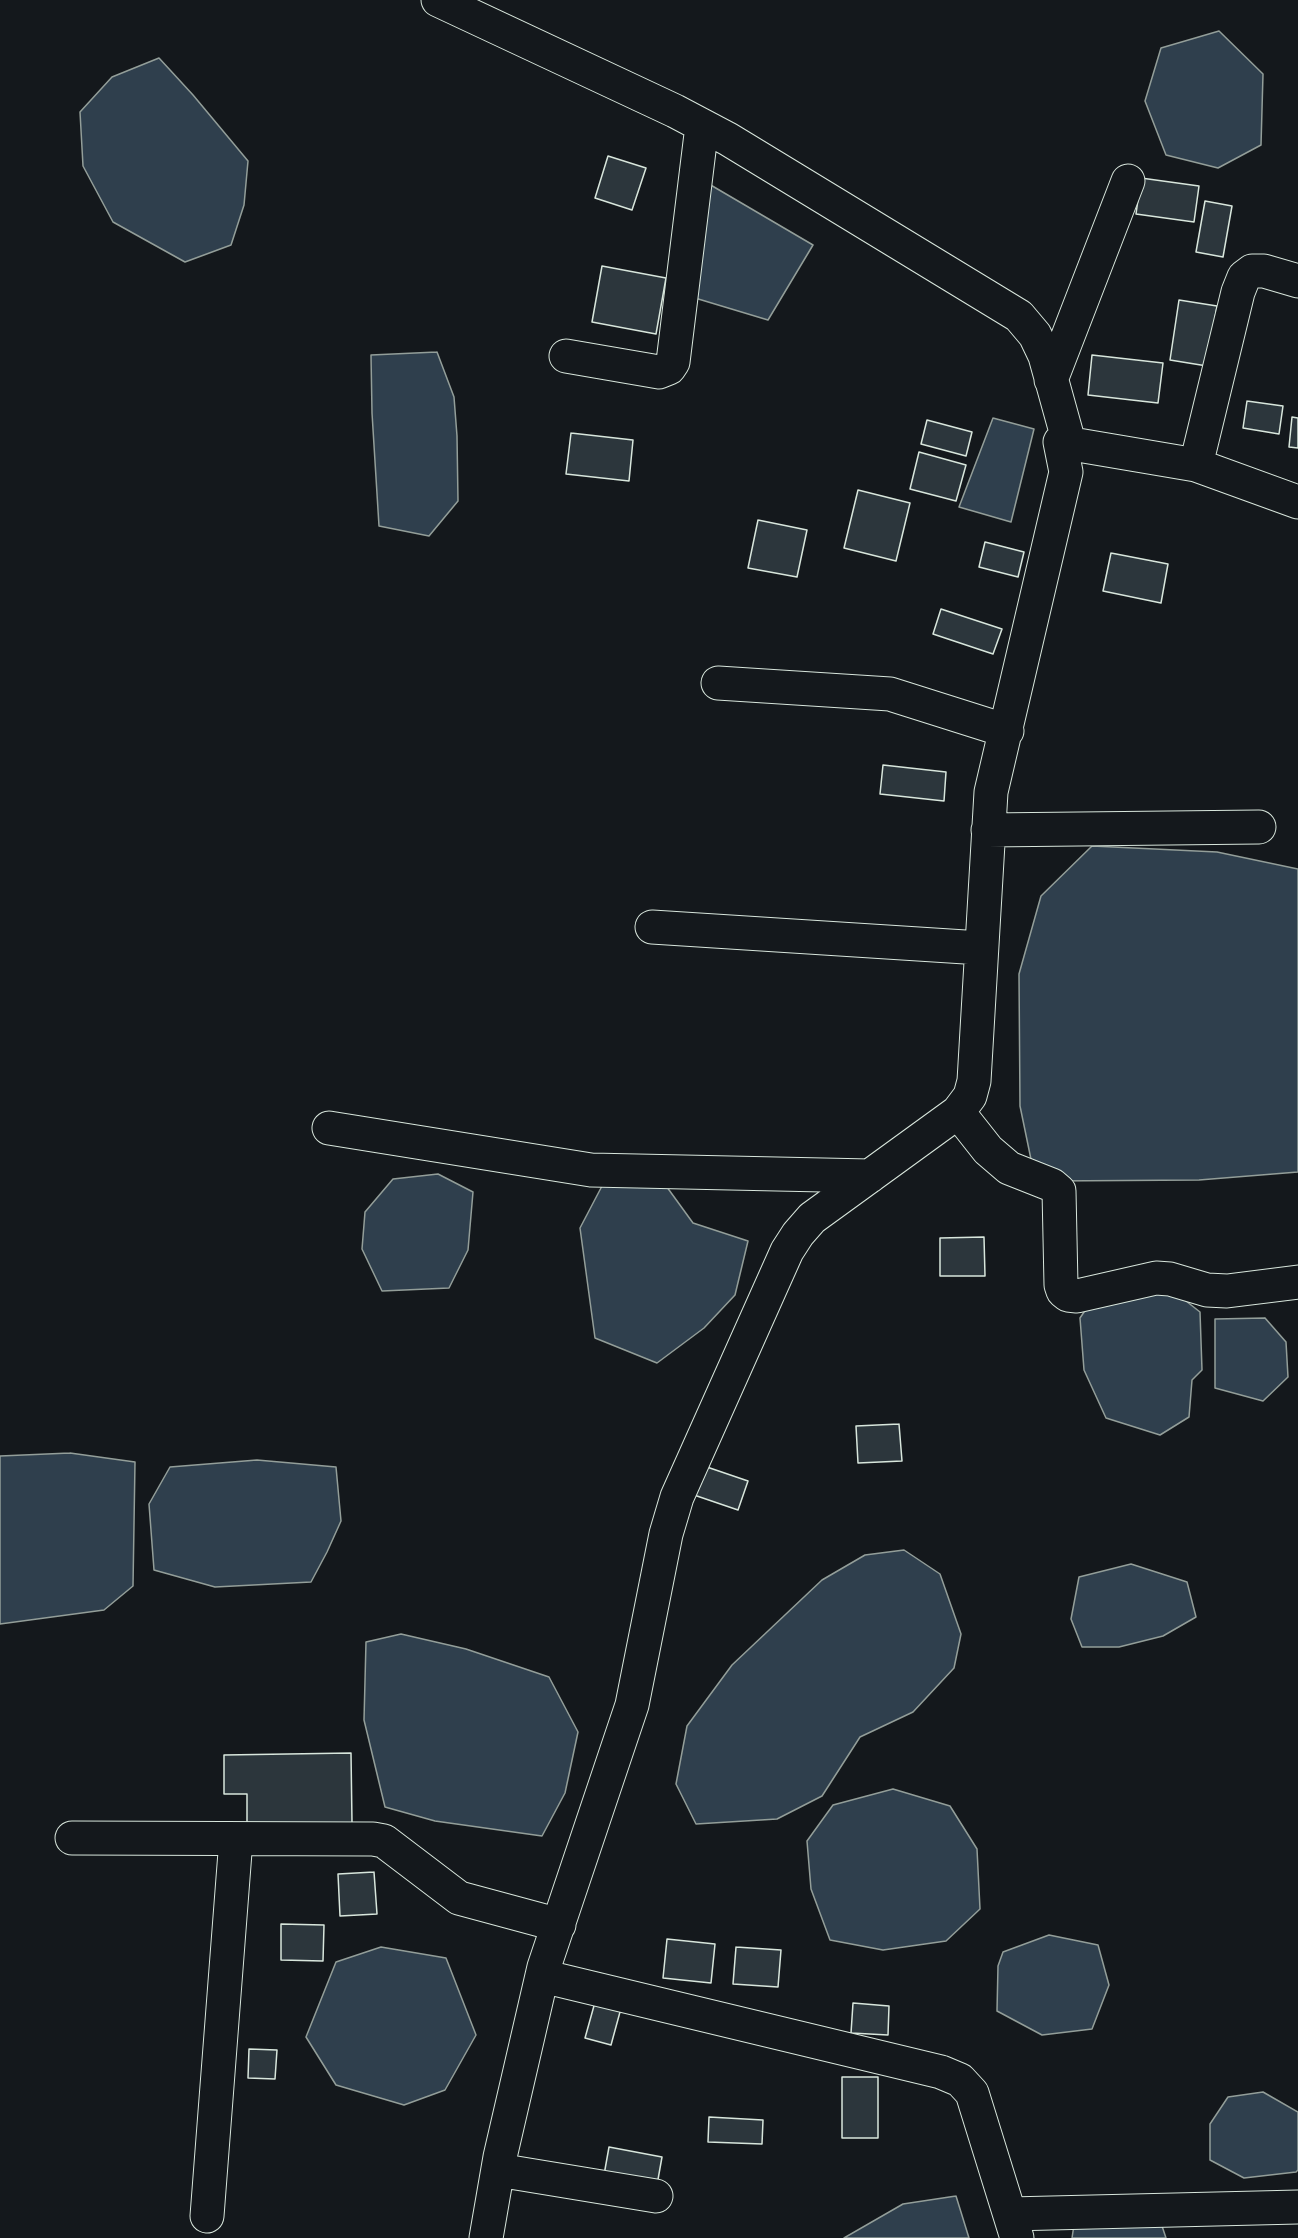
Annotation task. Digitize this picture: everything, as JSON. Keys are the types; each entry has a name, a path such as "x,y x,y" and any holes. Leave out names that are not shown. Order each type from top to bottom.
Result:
{"street":[{"path":"438,0 675,111 738,146 1019,316 1035,334 1045,356 1068,439 1060,442"},
{"path":"566,356 659,372 669,368 673,362 702,126"},
{"path":"1051,380 1128,181"},
{"path":"1196,465 1238,292 1244,277 1252,271 1264,270 1298,281"},
{"path":"1060,442 1196,465 1298,502"},
{"path":"486,2238 498,2170 542,1976 632,1705 666,1534 677,1497 787,1251 812,1218 958,1112 970,1096 974,1081 991,792 1066,472 1060,442"},
{"path":"718,683 890,694 1006,730"},
{"path":"988,830 1259,827"},
{"path":"652,927 981,948"},
{"path":"958,1112 988,1150 1009,1168 1052,1185 1059,1191 1060,1285 1068,1295 1077,1296 1156,1278 1170,1279 1207,1290 1227,1292 1298,1282"},
{"path":"329,1128 591,1170 870,1176"},
{"path":"72,1838 373,1839 384,1841 459,1898 559,1925"},
{"path":"207,2216 236,1839"},
{"path":"542,1976 941,2072 960,2080 972,2093 1014,2226 1298,2207"},
{"path":"498,2170 656,2196"}],"water":[{"path":"1219,31 1263,74 1261,145 1218,168 1166,155 1145,101 1161,48"},
{"path":"159,58 248,161 244,205 231,245 185,262 113,222 83,166 80,112 112,77"},
{"path":"697,177 813,245 768,320 685,295"},
{"path":"437,352 454,397 458,501 429,536 379,526 371,355"},
{"path":"993,418 1034,429 1011,522 959,507"},
{"path":"1092,846 1217,852 1298,869 1298,1172 1199,1180 1050,1181 1033,1169 1020,1106 1019,974 1041,896"},
{"path":"656,1172 693,1223 748,1241 735,1295 704,1328 657,1363 595,1338 580,1228 602,1186"},
{"path":"438,1174 473,1192 468,1250 449,1288 382,1291 362,1249 365,1212 393,1179"},
{"path":"1158,1279 1200,1312 1202,1370 1192,1380 1189,1417 1160,1435 1106,1418 1084,1370 1080,1318 1099,1290"},
{"path":"1265,1318 1286,1342 1288,1377 1263,1401 1215,1388 1215,1319"},
{"path":"70,1453 135,1462 133,1586 104,1610 0,1624 0,1456"},
{"path":"257,1460 336,1467 341,1521 311,1582 215,1587 154,1570 149,1504 170,1467"},
{"path":"904,1550 940,1574 961,1634 954,1668 913,1712 860,1737 822,1796 777,1819 696,1824 676,1784 687,1726 732,1665 822,1580 865,1555"},
{"path":"1131,1564 1187,1582 1196,1617 1163,1636 1119,1647 1082,1647 1071,1619 1079,1577"},
{"path":"401,1634 466,1649 549,1677 578,1732 565,1793 542,1836 435,1821 385,1807 364,1720 366,1642"},
{"path":"893,1789 950,1806 977,1849 980,1909 946,1941 883,1950 830,1940 811,1889 807,1841 833,1805"},
{"path":"1049,1935 1098,1945 1109,1985 1092,2029 1042,2035 997,2011 998,1966 1003,1952"},
{"path":"381,1947 446,1958 476,2035 445,2090 404,2105 336,2085 306,2037 336,1962"},
{"path":"1263,2092 1298,2112 1298,2170 1244,2178 1210,2160 1210,2124 1228,2097"},
{"path":"956,2196 969,2238 844,2238 903,2204"},
{"path":"1074,2225 1162,2226 1166,2238 1072,2238"}],"building":[{"path":"608,156 646,168 632,210 595,198"},
{"path":"1141,178 1199,186 1194,222 1136,214"},
{"path":"1205,201 1232,206 1223,257 1196,252"},
{"path":"602,266 666,278 656,334 592,322"},
{"path":"1179,300 1217,306 1207,366 1170,360"},
{"path":"1092,355 1163,363 1158,403 1088,395"},
{"path":"1247,401 1283,406 1279,434 1243,428"},
{"path":"1292,417 1298,418 1298,448 1289,447"},
{"path":"927,420 972,432 966,456 921,444"},
{"path":"571,433 633,440 629,481 566,474"},
{"path":"919,452 966,465 956,501 910,489"},
{"path":"858,490 910,503 896,561 844,548"},
{"path":"758,520 807,530 797,577 748,568"},
{"path":"985,542 1024,552 1018,577 979,567"},
{"path":"1111,553 1168,564 1161,603 1103,591"},
{"path":"941,609 1002,629 993,654 933,634"},
{"path":"883,765 946,772 944,801 880,794"},
{"path":"984,1237 985,1276 940,1276 940,1238"},
{"path":"899,1424 902,1461 858,1463 856,1426"},
{"path":"704,1466 748,1481 738,1510 694,1495"},
{"path":"351,1753 352,1823 247,1825 247,1794 224,1794 224,1755"},
{"path":"374,1872 377,1914 340,1916 338,1874"},
{"path":"281,1924 324,1925 323,1961 281,1960"},
{"path":"667,1939 715,1944 711,1983 663,1978"},
{"path":"736,1947 781,1950 778,1987 733,1984"},
{"path":"597,1995 623,2001 611,2045 585,2038"},
{"path":"853,2003 889,2006 888,2035 851,2033"},
{"path":"249,2049 277,2050 275,2079 248,2078"},
{"path":"842,2077 878,2077 878,2138 842,2138"},
{"path":"709,2117 763,2120 762,2144 708,2142"},
{"path":"609,2147 662,2157 657,2185 604,2175"}]}
